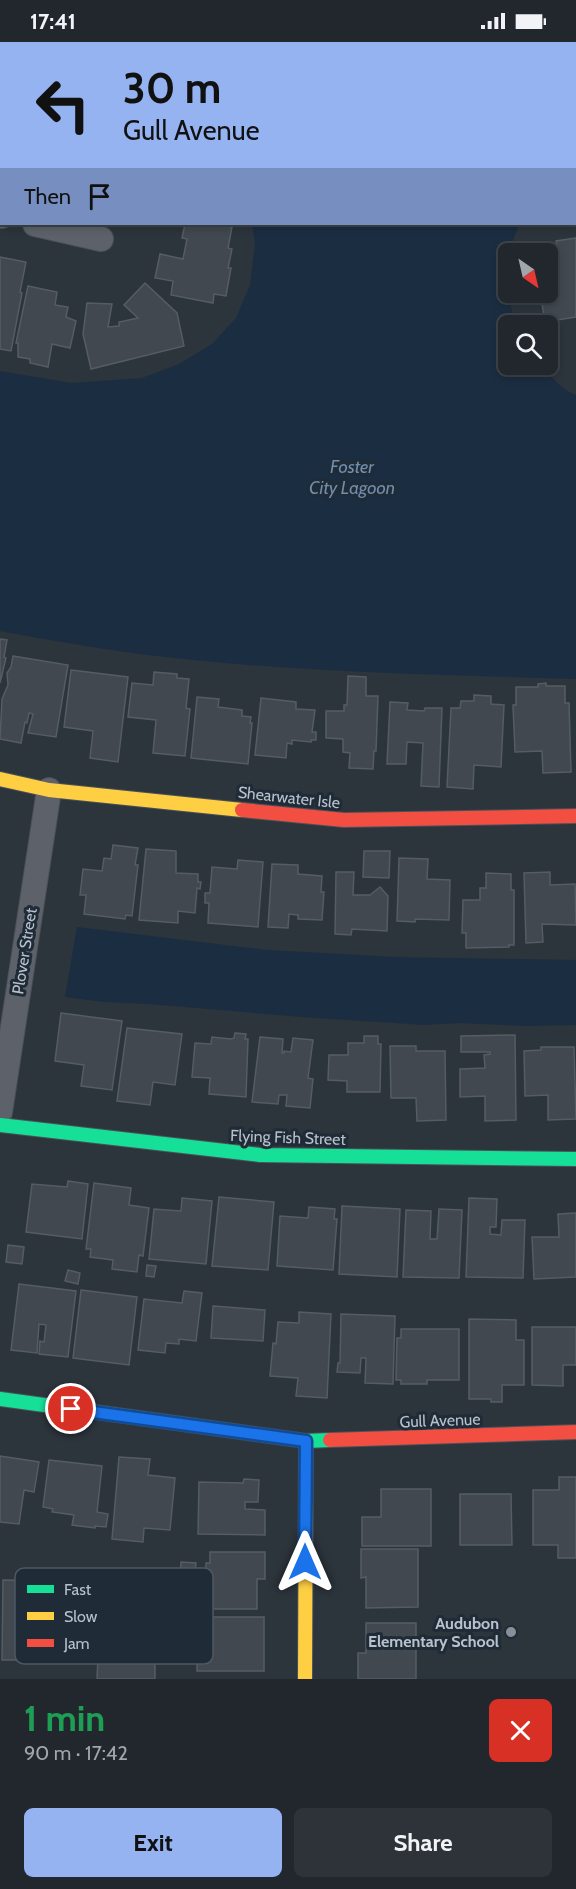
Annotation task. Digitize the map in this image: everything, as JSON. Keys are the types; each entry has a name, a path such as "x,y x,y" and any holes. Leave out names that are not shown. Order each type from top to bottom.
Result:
{"street":[{"path":"39,225 101,239"},
{"name":"Shearwater Isle","path":"0,779 49,790 344,819 576,816"},
{"name":"Plover Street","path":"0,1112 49,790"},
{"name":"Flying Fish Street","path":"0,1125 260,1155 576,1159"},
{"name":"Gull Avenue","path":"0,1399 306,1441 576,1432"},
{"path":"305,1679 306,1441"}],"water":[{"name":"Foster City Lagoon","path":"252,225 520,225 513,243 498,243 498,303 510,303 514,315 498,315 498,375 551,375 557,383 576,395 576,679 289,668 170,658 0,631 0,371 72,383 142,378 179,364 212,344 236,318 250,285 255,244"},
{"path":"77,927 267,950 395,957 576,960 576,1025 527,1026 459,1023 425,1025 104,1002 65,997"}],"building":[{"path":"185,225 231,225 228,248 232,249 228,268 231,268 226,296 214,294 213,303 171,295 173,281 155,278 160,254 183,259 187,239 182,238"},
{"path":"576,238 576,317 558,320 558,315 544,315 542,303 558,303 559,259 556,241"},
{"path":"0,257 26,262 11,351 0,349"},
{"path":"145,283 177,313 184,346 91,369 83,334 87,303 112,304 108,327 119,326 119,322 138,318 124,305"},
{"path":"28,286 57,292 55,305 68,307 66,317 76,321 70,348 52,344 48,367 30,363 30,359 18,357 18,343 16,343"},
{"path":"0,639 7,640 4,657 6,658 0,683"},
{"path":"13,656 68,665 56,737 28,733 33,714 29,713 21,743 0,739 2,699 8,685 7,673"},
{"path":"71,670 128,677 118,762 90,758 93,731 64,727"},
{"path":"154,672 177,674 177,678 189,679 186,708 190,709 185,756 153,753 156,720 128,717 132,683 153,685"},
{"path":"348,676 366,677 366,696 378,696 373,769 349,768 350,753 343,752 343,739 326,738 326,711 344,711 344,705 347,705"},
{"path":"546,683 546,686 565,686 565,703 569,703 571,772 543,773 542,751 515,752 513,705 516,705 516,687 538,687 538,684"},
{"path":"474,695 491,696 491,704 504,705 501,767 474,765 473,789 447,787 451,708 460,708 461,701 474,701"},
{"path":"197,697 219,699 218,707 242,710 242,716 251,717 248,764 191,758"},
{"path":"261,698 296,702 296,709 315,710 312,732 316,732 316,740 311,740 311,742 292,740 292,744 287,743 286,758 255,755"},
{"path":"390,702 408,703 407,710 424,711 425,708 442,708 439,787 421,786 423,743 407,742 406,764 387,764"},
{"path":"113,845 138,848 132,916 126,915 125,919 84,914 86,895 80,895 83,869 102,871 104,858 111,859"},
{"path":"146,849 176,851 176,873 198,874 198,882 201,882 200,889 197,888 195,913 178,911 178,923 139,920"},
{"path":"364,851 390,851 389,878 363,877"},
{"path":"399,858 428,859 427,879 450,880 449,920 397,921"},
{"path":"238,860 263,862 258,927 208,923 209,903 205,903 205,893 210,893 212,867 237,869"},
{"path":"272,864 298,865 298,874 322,876 321,892 324,892 322,920 298,919 298,915 289,914 288,928 268,927"},
{"path":"336,872 354,872 353,895 370,895 380,887 388,896 387,931 352,929 351,935 335,934"},
{"path":"550,872 550,885 575,884 576,925 542,924 543,942 526,943 524,873"},
{"path":"486,873 511,874 511,890 514,890 514,945 466,948 466,933 462,933 463,900 480,900 480,888 486,888"},
{"path":"61,1013 122,1021 112,1090 81,1086 84,1065 55,1061"},
{"path":"127,1028 182,1034 175,1085 153,1082 150,1105 117,1101"},
{"path":"235,1033 246,1034 245,1039 248,1039 246,1097 209,1094 210,1078 192,1077 195,1043 211,1044 212,1037 231,1039 234,1038"},
{"path":"515,1035 516,1120 485,1121 485,1096 460,1097 460,1069 485,1068 484,1055 490,1052 461,1052 461,1036"},
{"path":"364,1036 378,1036 378,1044 381,1044 380,1092 347,1092 347,1081 328,1080 329,1055 348,1055 348,1043 364,1043"},
{"path":"260,1037 283,1039 282,1053 291,1052 293,1038 313,1040 308,1078 313,1079 310,1108 286,1106 287,1095 279,1095 278,1104 252,1102"},
{"path":"390,1046 416,1046 416,1051 445,1051 446,1120 417,1121 416,1098 391,1098"},
{"path":"541,1047 574,1047 576,1119 548,1120 548,1095 525,1096 524,1051 541,1050"},
{"path":"68,1181 88,1184 82,1239 26,1232 32,1184 67,1187"},
{"path":"94,1183 131,1188 129,1205 149,1208 143,1256 139,1255 137,1272 112,1269 113,1260 90,1257 91,1249 86,1249"},
{"path":"219,1197 274,1202 268,1270 212,1266"},
{"path":"182,1198 212,1201 206,1264 149,1259 154,1209 181,1211"},
{"path":"469,1198 497,1199 496,1227 490,1227 490,1234 501,1235 502,1220 525,1220 523,1278 466,1277"},
{"path":"342,1206 400,1209 397,1277 339,1274"},
{"path":"309,1207 335,1209 334,1219 337,1219 333,1270 277,1266 280,1216 308,1218"},
{"path":"439,1209 462,1210 459,1278 403,1277 406,1210 431,1211 430,1239 437,1239"},
{"path":"576,1213 576,1277 534,1279 532,1237 559,1237 558,1214"},
{"path":"8,1245 24,1247 22,1264 6,1262"},
{"path":"147,1265 156,1266 154,1277 146,1276"},
{"path":"68,1270 80,1273 78,1284 65,1281"},
{"path":"19,1284 76,1291 68,1357 39,1354 40,1341 44,1342 46,1325 39,1324 37,1353 11,1350"},
{"path":"81,1290 137,1297 129,1365 73,1358"},
{"path":"184,1291 202,1293 196,1341 179,1339 179,1344 166,1343 165,1353 138,1350 144,1299 182,1303"},
{"path":"213,1306 265,1310 263,1341 211,1338"},
{"path":"299,1312 331,1314 327,1398 296,1396 298,1378 270,1376 273,1343 276,1344 278,1322 299,1323"},
{"path":"341,1314 395,1316 393,1384 365,1383 366,1358 361,1358 360,1373 337,1372 338,1363 340,1363"},
{"path":"469,1319 516,1320 516,1340 524,1340 524,1385 502,1385 502,1402 491,1402 491,1399 469,1399"},
{"path":"532,1327 576,1327 576,1365 563,1365 563,1386 532,1385"},
{"path":"401,1329 459,1329 459,1380 427,1380 427,1384 401,1384 401,1380 396,1380 397,1338 401,1338"},
{"path":"0,1456 39,1462 34,1492 24,1490 19,1524 0,1522"},
{"path":"119,1457 150,1459 148,1475 175,1478 170,1530 144,1528 143,1542 112,1539"},
{"path":"49,1460 102,1466 97,1512 108,1514 106,1527 72,1525 74,1515 52,1512 53,1509 43,1507"},
{"path":"559,1477 576,1477 576,1558 558,1558 558,1545 533,1545 533,1490 559,1490"},
{"path":"244,1479 259,1480 258,1502 245,1502 245,1509 265,1510 265,1535 198,1534 199,1482 243,1483"},
{"path":"381,1489 431,1489 431,1546 362,1546 362,1517 381,1517"},
{"path":"460,1494 511,1494 512,1545 460,1545"},
{"path":"361,1549 418,1549 418,1607 366,1608 366,1577 361,1578"},
{"path":"210,1552 265,1552 265,1579 257,1579 257,1609 213,1609 213,1568 206,1568 206,1563 210,1563"},
{"path":"181,1562 196,1563 195,1568 181,1568"},
{"path":"3,1580 15,1580 15,1660 2,1660"},
{"path":"213,1617 264,1617 264,1671 197,1671 197,1664 213,1664"},
{"path":"366,1623 416,1623 416,1679 358,1679 358,1653 366,1653"},
{"path":"98,1664 155,1664 155,1679 97,1679"}],"traffic: fast":[{"path":"0,1125 260,1155 576,1159"},
{"path":"0,1399 306,1441 330,1440"}],"traffic: slow":[{"path":"0,779 49,790 242,810"},
{"path":"305,1679 306,1441"}],"traffic: jam":[{"path":"242,810 344,820 576,816"},
{"path":"330,1440 576,1432"}],"place":[{"name":"Audubon Elementary School","path":"511,1632"}],"route":[{"path":"71,1409 306,1441 305,1562"}]}
